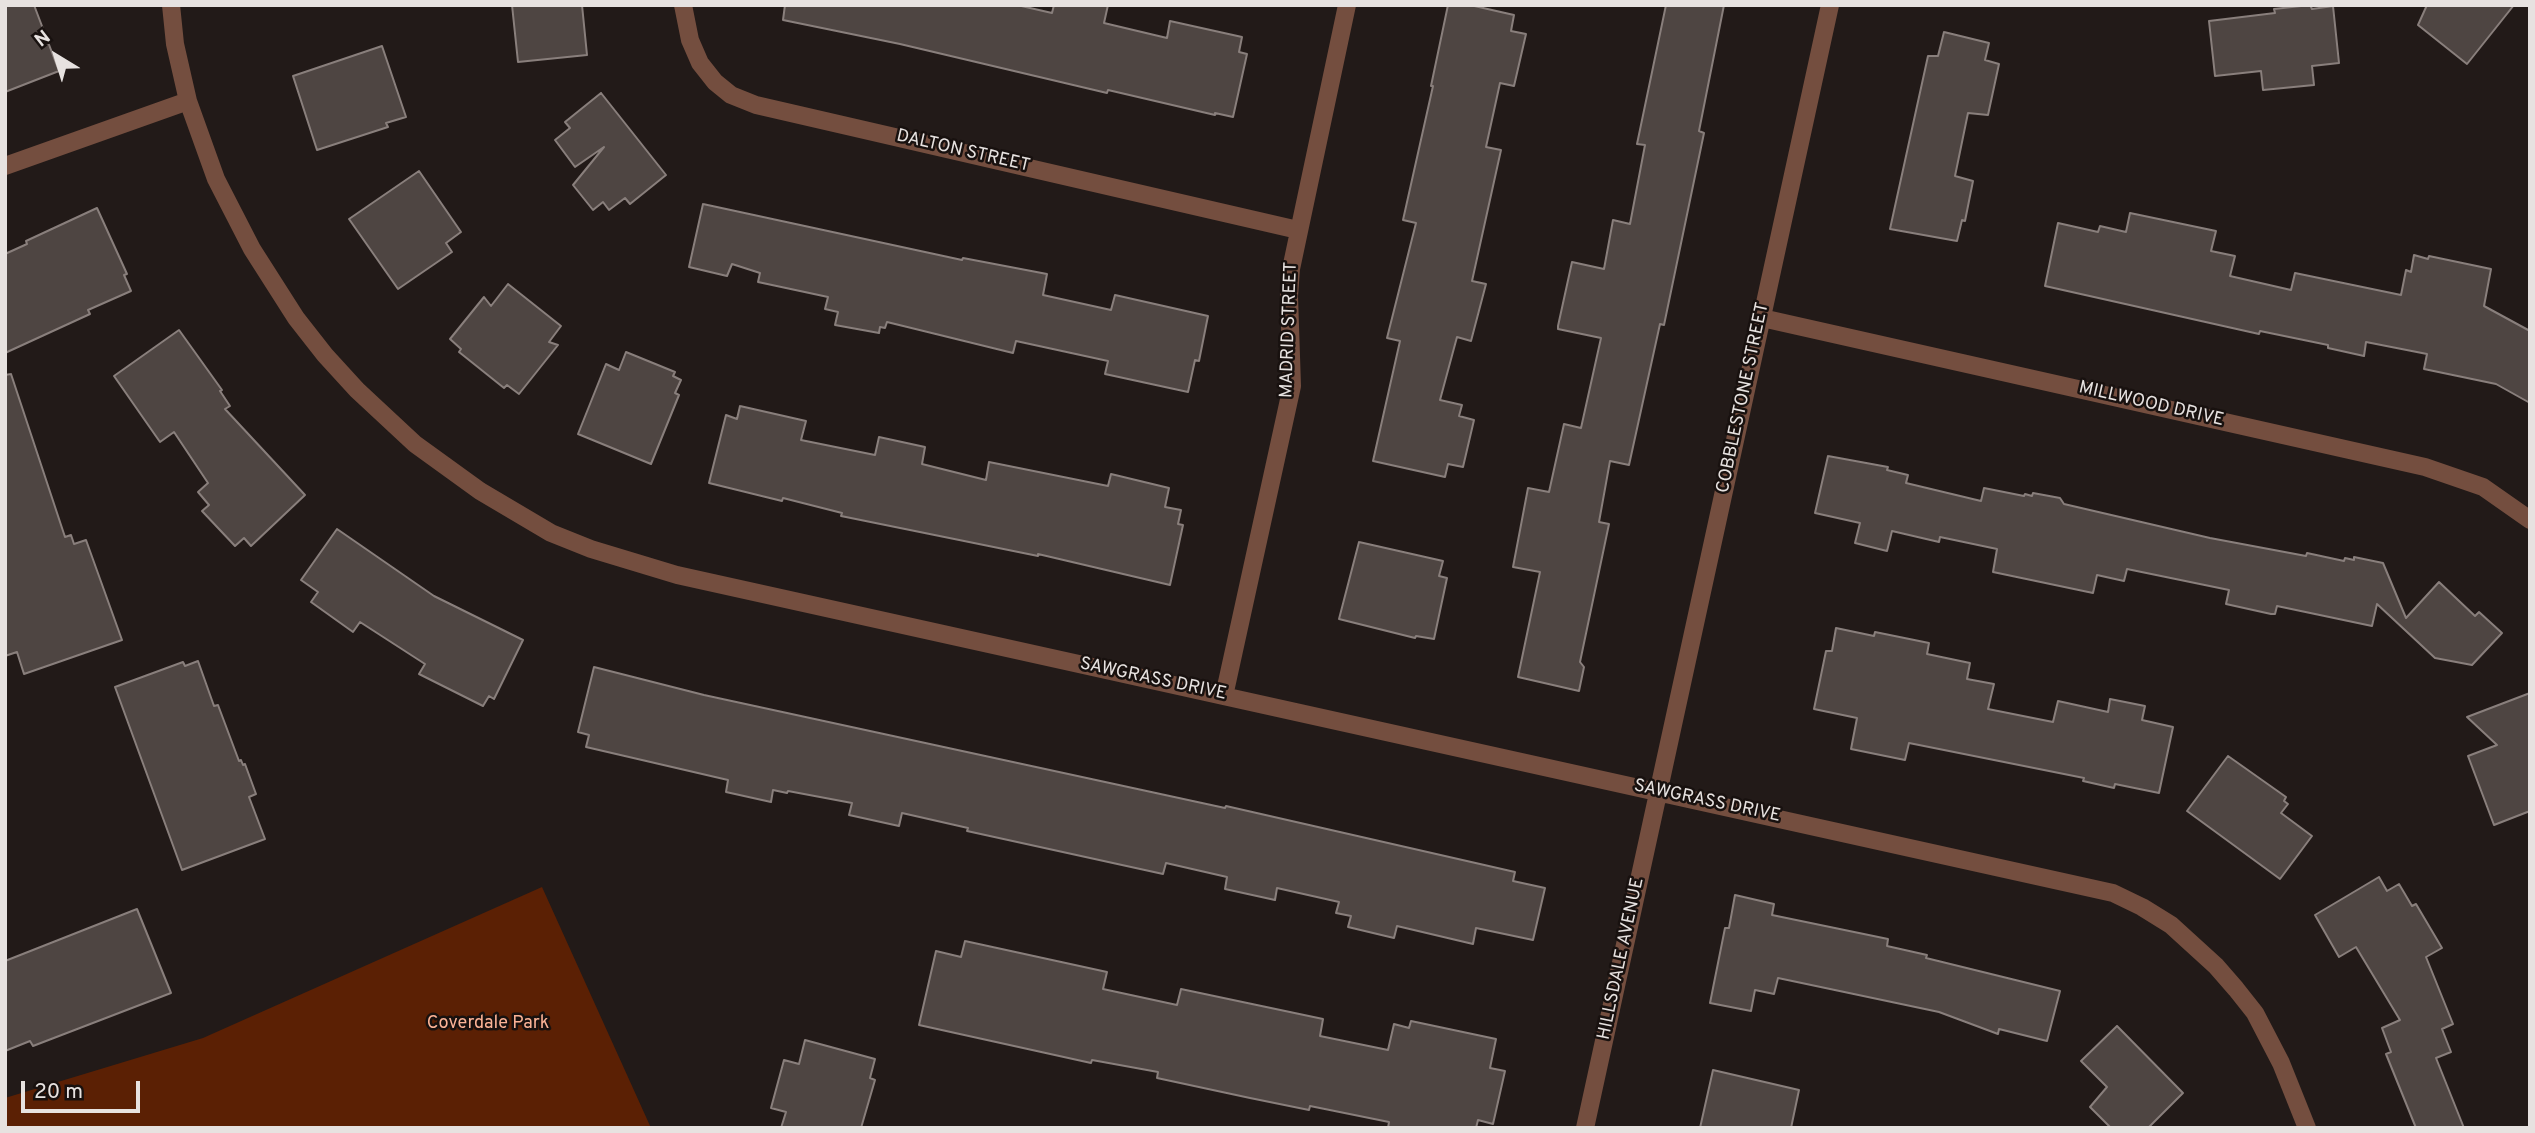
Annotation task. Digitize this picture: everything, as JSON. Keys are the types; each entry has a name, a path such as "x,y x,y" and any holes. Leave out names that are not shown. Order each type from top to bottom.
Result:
{"street":[{"name":"SAWGRASS DRIVE","path":"171,5 175,44 188,101 216,179 246,239 274,286 325,355 383,417 448,470 551,533 591,549 677,575 2113,894 2142,907 2171,926 2216,966 2255,1013 2281,1063 2307,1128"},
{"name":"DALTON STREET","path":"682,5 690,40 701,63 715,82 731,95 756,105 1298,230"},
{"name":"MADRID STREET","path":"1224,696 1292,386 1289,296 1291,269 1348,5"},
{"name":"COBBLESTONE STREET","path":"1658,791 1830,5"},
{"path":"5,166 188,101"},
{"name":"MILLWOOD DRIVE","path":"1762,318 2425,467 2483,487 2530,520"},
{"name":"HILLSDALE AVENUE","path":"1585,1128 1658,791"}],"green space":[{"name":"Coverdale Park","path":"542,887 651,1128 5,1128 5,1098 203,1038"}],"building":[{"path":"5,5 34,5 59,71 5,92"},
{"path":"512,5 582,5 587,55 518,62"},
{"path":"785,5 1017,5 1052,13 1054,5 1108,5 1104,23 1167,38 1170,21 1242,37 1239,52 1247,54 1233,117 1108,90 1107,93 900,44 783,20"},
{"path":"1448,5 1470,5 1514,15 1511,31 1526,34 1514,86 1500,83 1486,147 1501,150 1472,281 1486,284 1471,341 1457,337 1440,400 1462,405 1459,416 1474,420 1463,467 1448,464 1445,477 1373,461 1400,341 1387,338 1416,223 1403,220"},
{"path":"1666,5 1724,5 1699,131 1704,133 1664,325 1660,324 1629,465 1610,461 1599,522 1609,524 1580,662 1584,667 1579,691 1518,677 1540,572 1513,567 1528,488 1549,492 1564,424 1581,428 1601,338 1558,329 1558,326 1572,262 1604,269 1613,220 1630,224 1645,145 1637,144"},
{"path":"2310,5 2312,9 2333,6 2339,63 2312,66 2314,85 2263,90 2261,71 2215,76 2209,21 2275,13 2274,9"},
{"path":"2427,5 2514,5 2467,64 2418,25"},
{"path":"1944,32 1989,43 1985,60 1999,64 1988,115 1968,113 1955,176 1973,181 1965,221 1962,220 1957,241 1890,229 1928,56 1938,56"},
{"path":"382,46 406,117 386,123 388,127 317,150 293,76"},
{"path":"601,93 666,175 630,204 625,198 609,210 603,202 593,210 573,185 604,147 575,167 555,140 570,128 565,122"},
{"path":"419,171 461,232 446,243 452,252 398,289 349,219"},
{"path":"703,204 962,260 963,258 1047,274 1043,295 1111,310 1115,295 1208,316 1199,361 1195,360 1188,392 1105,374 1108,361 1016,341 1013,353 887,322 885,328 880,327 879,333 835,325 838,312 825,309 828,297 758,282 760,273 732,264 727,276 689,267"},
{"path":"97,208 127,274 124,275 131,291 88,310 90,314 5,353 5,254 27,244 26,241"},
{"path":"2130,213 2216,231 2211,251 2235,256 2230,276 2291,290 2295,273 2401,295 2406,270 2411,272 2414,255 2491,269 2484,306 2530,331 2530,403 2496,384 2424,369 2427,354 2366,342 2364,356 2328,348 2328,345 2260,331 2259,334 2045,286 2058,223 2098,232 2100,226 2126,232"},
{"path":"508,284 561,326 549,342 558,345 519,394 507,385 504,388 459,352 461,349 450,339 484,297 491,306"},
{"path":"179,330 222,390 220,391 230,406 225,409 305,495 251,546 244,538 235,546 202,511 209,505 198,492 208,483 174,432 160,442 114,376"},
{"path":"626,352 675,372 673,376 681,380 675,393 679,395 651,464 578,434 606,364 619,370"},
{"path":"11,374 65,537 71,535 74,544 86,540 122,640 24,674 17,652 5,656 5,375"},
{"path":"740,406 806,421 801,440 875,455 879,437 925,447 922,464 986,480 989,462 1108,486 1111,474 1169,488 1165,507 1181,510 1178,524 1183,525 1170,585 1038,554 841,516 842,513 783,498 782,501 709,483 726,415 737,419"},
{"path":"1828,456 1888,467 1887,470 1908,475 1906,483 1981,501 1984,488 2024,496 2032,496 2033,493 2060,498 2064,504 2210,538 2306,556 2307,553 2344,561 2345,558 2354,560 2354,557 2383,563 2406,618 2439,582 2475,616 2479,612 2502,633 2472,665 2435,658 2377,604 2372,626 2277,606 2275,614 2271,614 2226,604 2229,590 2127,569 2124,581 2097,575 2093,593 1993,572 1997,549 1940,537 1939,542 1892,531 1887,551 1855,543 1860,523 1815,513"},
{"path":"337,529 434,596 523,640 494,699 489,696 483,706 419,674 425,664 360,622 353,632 311,602 318,592 301,580"},
{"path":"1359,542 1443,561 1439,576 1447,578 1434,639 1415,638 1339,619"},
{"path":"1836,628 1874,636 1875,632 1929,643 1927,654 1970,663 1967,679 1994,684 1988,709 2053,722 2058,701 2108,712 2110,699 2145,706 2142,720 2173,727 2159,793 2115,784 2114,788 2083,781 2084,778 1909,743 1905,760 1851,749 1857,718 1814,709 1826,651 1832,651"},
{"path":"198,661 214,706 218,705 239,761 245,764 256,794 249,797 265,839 182,870 115,687 183,662 185,666"},
{"path":"594,667 704,695 1225,808 1226,806 1515,872 1513,881 1545,888 1533,940 1476,928 1473,944 1397,926 1394,938 1348,927 1351,916 1336,913 1339,902 1277,888 1275,900 1225,889 1227,877 1166,863 1163,874 967,831 968,828 902,813 899,826 849,815 852,803 788,791 773,790 771,802 726,792 728,780 586,747 589,735 578,732"},
{"path":"2530,693 2530,811 2494,825 2468,756 2497,745 2467,717"},
{"path":"2228,756 2286,797 2284,801 2288,804 2281,813 2312,836 2280,879 2187,811"},
{"path":"2379,877 2387,891 2399,884 2412,906 2416,904 2442,948 2426,957 2453,1024 2442,1029 2451,1052 2436,1058 2464,1128 2416,1128 2386,1054 2391,1052 2382,1028 2400,1020 2356,947 2339,957 2315,915"},
{"path":"1735,895 1774,904 1772,915 1888,939 1887,946 1927,955 1926,958 2060,991 2047,1041 1999,1029 1998,1034 1939,1012 1778,978 1774,994 1755,990 1751,1011 1710,1003 1725,928 1729,928"},
{"path":"137,909 171,993 33,1046 30,1041 5,1051 5,961"},
{"path":"965,941 1107,972 1103,989 1177,1005 1181,989 1323,1019 1320,1036 1388,1050 1394,1024 1409,1028 1411,1021 1496,1039 1490,1068 1505,1071 1493,1124 1478,1120 1476,1128 1388,1128 1389,1122 1310,1106 1309,1110 1250,1098 1157,1078 1158,1072 1092,1060 1091,1063 919,1025 936,951 961,957"},
{"path":"2117,1026 2183,1093 2148,1128 2111,1128 2090,1107 2107,1087 2081,1061"},
{"path":"805,1040 875,1059 870,1078 875,1080 861,1128 781,1128 786,1112 771,1108 784,1060 799,1064"},
{"path":"1713,1070 1799,1090 1791,1128 1700,1128"}]}
